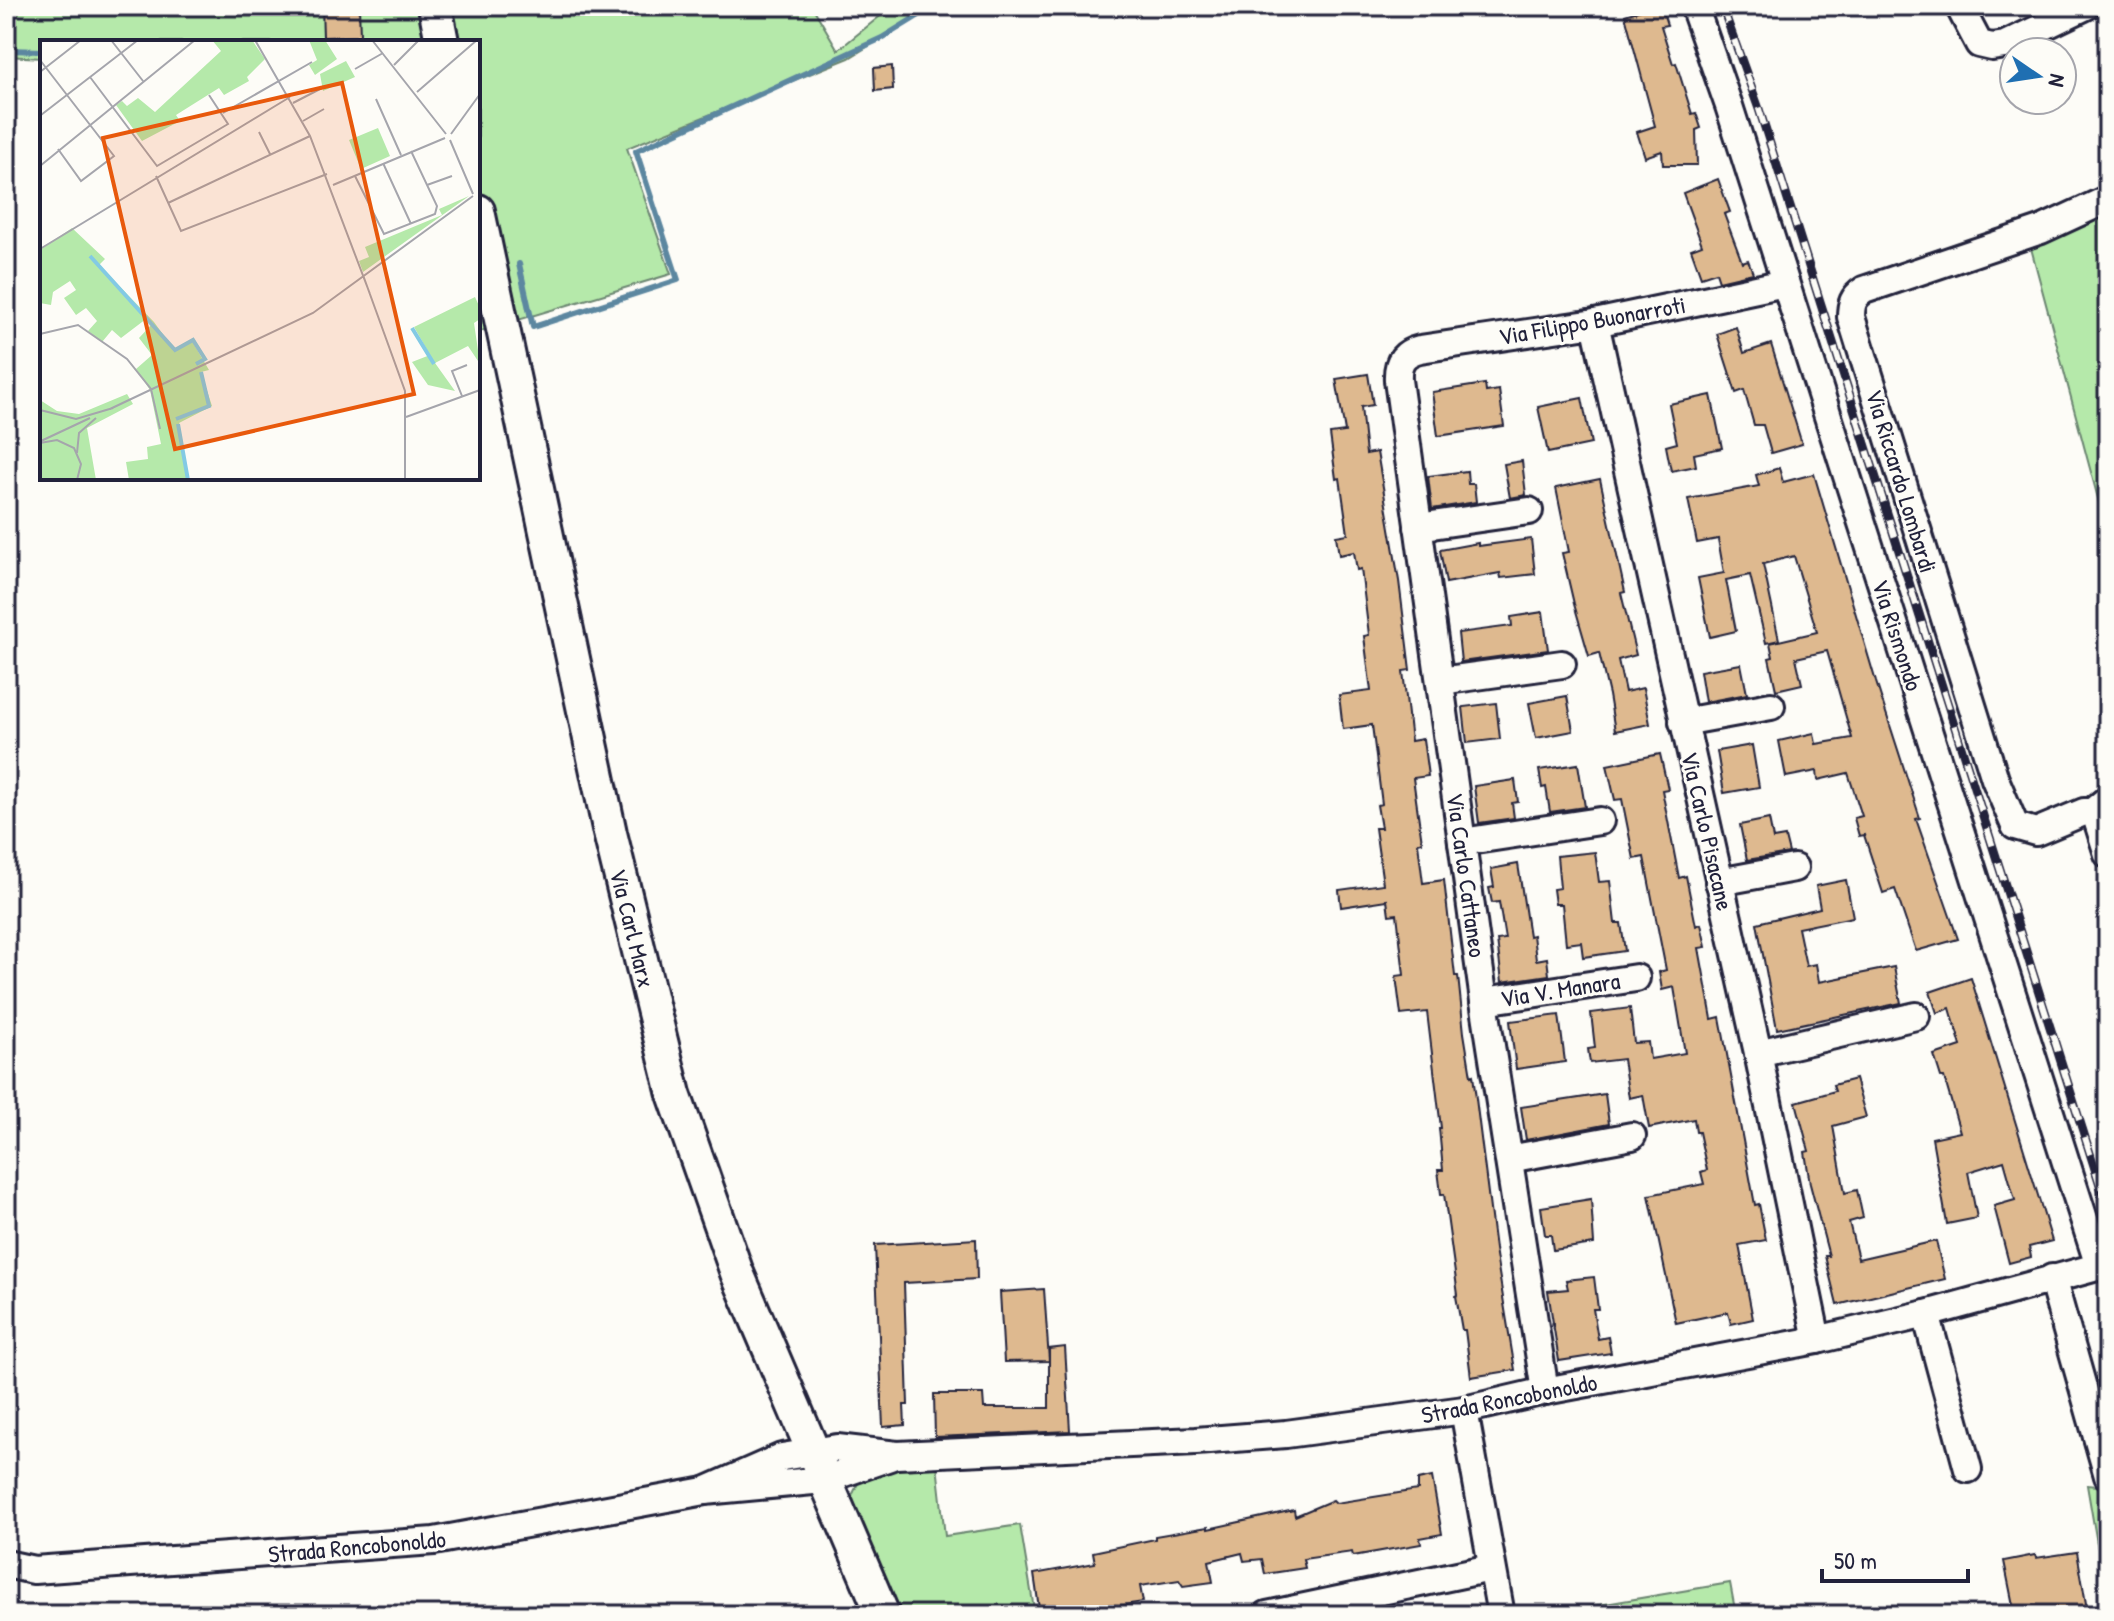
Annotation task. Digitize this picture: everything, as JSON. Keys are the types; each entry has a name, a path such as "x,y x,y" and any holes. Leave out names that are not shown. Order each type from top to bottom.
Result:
{"main road":[{"path":"435,6 442,40"},
{"name":"Via Carl Marx","path":"480,220 610,833 674,1094 737,1273 883,1615"}],"street":[{"name":"Via Rismondo","path":"1694,6 2103,1265"},
{"path":"1959,6 1979,44 1992,47 2005,45 2086,6"},
{"name":"Via Riccardo Lombardi","path":"2100,806 2036,832 2015,826 1990,764 1851,317 1851,306 1855,296 1864,290 2041,230 2108,199"},
{"name":"Via Filippo Buonarroti","path":"1401,359 1420,349 1595,323 1785,283"},
{"name":"Via Carlo Pisacane","path":"1595,323 1758,1053 1817,1340"},
{"name":"Via Carlo Cattaneo","path":"1401,359 1398,380 1484,1001 1545,1391"},
{"path":"1418,527 1529,511"},
{"path":"1440,681 1562,664"},
{"path":"1683,722 1771,706"},
{"path":"2100,806 2097,819 2108,854"},
{"path":"1462,842 1600,821"},
{"path":"1719,882 1794,868"},
{"name":"Via V. Manara","path":"1484,1001 1636,978"},
{"path":"1758,1053 1916,1016"},
{"path":"1509,1159 1632,1136"},
{"name":"Strada Roncobonoldo","path":"705,1491 782,1457 837,1448 897,1455 1271,1435 1464,1410 1545,1391 1817,1340 1926,1314 2103,1265"},
{"path":"2052,1278 2108,1476"},
{"path":"1926,1314 1968,1469"},
{"path":"1464,1410 1501,1615"},
{"name":"Strada Roncobonoldo","path":"6,1564 34,1570 434,1541 705,1491 824,1480 897,1455"},
{"path":"1267,1615 1491,1568"}],"green space":[{"path":"6,6 812,6 838,50 884,13 881,6 934,6 849,58 627,148 671,274 480,331 480,40 40,40 40,58 6,56"},
{"path":"2108,215 2108,519 2104,521 2031,248"},
{"path":"937,1465 945,1536 1020,1525 1035,1615 897,1615 849,1502 860,1479 891,1470"},
{"path":"2087,1485 2108,1487 2108,1608"},
{"path":"1730,1583 1736,1615 1540,1615"}],"building":[{"path":"322,6 359,6 360,36 323,37"},
{"path":"1661,6 1667,25 1661,26 1673,64 1676,63 1692,114 1696,113 1701,128 1696,130 1697,165 1663,165 1662,151 1645,157 1637,132 1655,126 1625,15"},
{"path":"892,66 893,89 875,91 874,68"},
{"path":"1718,179 1730,212 1724,214 1742,262 1748,260 1753,273 1719,281 1716,272 1701,277 1691,249 1702,245 1683,193"},
{"path":"1736,327 1744,353 1771,344 1802,444 1771,453 1763,425 1754,425 1744,390 1736,393 1717,334"},
{"path":"1368,374 1373,405 1361,407 1366,454 1377,452 1399,581 1410,670 1403,671 1411,741 1423,739 1428,776 1413,778 1422,842 1418,843 1423,883 1444,880 1455,976 1458,976 1495,1249 1515,1370 1471,1377 1438,1170 1443,1170 1441,1128 1427,1012 1401,1015 1396,976 1404,975 1397,914 1389,915 1387,900 1341,907 1339,890 1383,884 1375,828 1381,828 1377,805 1382,804 1372,725 1343,729 1339,695 1371,691 1364,636 1369,635 1361,569 1357,570 1354,552 1339,555 1336,536 1348,534 1330,434 1345,432 1336,379"},
{"path":"1485,384 1486,392 1499,390 1504,426 1438,436 1432,392"},
{"path":"1711,395 1722,448 1694,454 1696,466 1671,471 1666,446 1677,443 1669,404"},
{"path":"1582,398 1591,444 1548,453 1538,407"},
{"path":"1522,461 1526,495 1510,498 1504,464"},
{"path":"1779,468 1783,482 1814,474 1920,818 1916,819 1958,939 1916,951 1895,889 1883,893 1864,835 1859,836 1854,818 1862,816 1848,773 1818,780 1817,771 1786,777 1779,741 1814,733 1816,744 1852,738 1827,651 1796,658 1802,684 1776,690 1769,658 1773,657 1770,643 1817,632 1794,556 1763,564 1779,640 1766,643 1750,575 1726,580 1736,631 1710,637 1698,578 1724,573 1718,539 1697,543 1688,499 1759,486 1756,475"},
{"path":"1467,471 1468,484 1474,484 1476,502 1432,509 1428,476"},
{"path":"1600,479 1636,655 1618,660 1625,692 1643,688 1650,724 1615,731 1599,653 1589,656 1574,604 1562,553 1569,552 1556,488"},
{"path":"1531,539 1535,574 1501,578 1500,573 1446,583 1440,550"},
{"path":"1543,612 1548,650 1461,662 1458,633 1512,626 1511,617"},
{"path":"1741,664 1747,694 1705,702 1700,671"},
{"path":"1567,696 1573,731 1536,738 1529,703"},
{"path":"1496,703 1500,739 1467,743 1463,707"},
{"path":"1752,745 1759,787 1724,793 1717,751"},
{"path":"1660,754 1668,789 1662,790 1679,878 1686,876 1696,926 1701,924 1706,947 1699,948 1712,1019 1720,1017 1755,1205 1759,1204 1766,1240 1739,1245 1753,1319 1731,1324 1728,1312 1676,1323 1649,1195 1704,1184 1701,1172 1707,1170 1694,1119 1649,1128 1643,1095 1629,1098 1623,1059 1590,1063 1588,1049 1595,1048 1591,1013 1630,1008 1634,1043 1648,1042 1650,1059 1685,1053 1674,987 1662,990 1659,972 1666,970 1644,857 1634,859 1622,799 1615,800 1607,765"},
{"path":"1578,764 1585,807 1550,812 1546,787 1542,788 1539,770"},
{"path":"1515,780 1518,802 1512,803 1514,818 1479,823 1474,786"},
{"path":"1769,819 1773,839 1785,837 1789,853 1747,860 1740,825"},
{"path":"1595,852 1599,882 1610,881 1615,923 1621,923 1625,951 1583,957 1581,942 1566,944 1562,904 1555,904 1553,889 1560,888 1557,856"},
{"path":"1518,864 1529,936 1533,935 1536,960 1547,958 1549,975 1502,982 1497,940 1505,939 1499,902 1492,903 1489,888 1494,887 1491,869"},
{"path":"1846,880 1853,917 1798,928 1806,966 1816,964 1819,982 1894,967 1901,1003 1777,1029 1757,923 1820,908 1816,886"},
{"path":"1971,978 2052,1241 2029,1247 2031,1257 2009,1263 1994,1206 2015,1200 2004,1161 1968,1172 1977,1218 1947,1224 1932,1138 1960,1132 1944,1077 1941,1077 1934,1055 1961,1046 1950,1008 1937,1013 1930,992"},
{"path":"1559,1015 1565,1062 1516,1069 1510,1021"},
{"path":"1855,1079 1866,1117 1833,1126 1845,1193 1857,1190 1863,1218 1849,1222 1858,1259 1936,1241 1945,1279 1837,1305 1825,1256 1829,1256 1810,1184 1805,1152 1809,1151 1796,1102 1835,1091 1833,1085"},
{"path":"1605,1094 1609,1124 1526,1140 1521,1107"},
{"path":"1591,1199 1594,1244 1553,1250 1551,1235 1545,1235 1541,1207"},
{"path":"976,1239 977,1279 904,1283 908,1405 904,1405 905,1425 883,1427 875,1245"},
{"path":"1594,1277 1598,1309 1593,1309 1598,1339 1608,1337 1611,1353 1559,1361 1548,1291 1568,1289 1566,1280"},
{"path":"1044,1289 1049,1361 1004,1362 1000,1292"},
{"path":"1065,1347 1070,1431 935,1437 934,1394 983,1394 984,1408 1049,1408 1049,1349"},
{"path":"1432,1477 1442,1534 1420,1538 1421,1544 1353,1556 1352,1552 1303,1559 1305,1568 1265,1574 1262,1559 1244,1561 1242,1553 1209,1561 1213,1582 1183,1586 1179,1580 1140,1586 1143,1602 1062,1615 1040,1615 1034,1574 1095,1563 1093,1552 1155,1539 1155,1536 1208,1529 1294,1510 1295,1516 1333,1500 1336,1503 1418,1490 1418,1480"},
{"path":"2077,1552 2088,1615 2015,1615 2004,1561"}],"waterway":[{"path":"519,264 533,327 678,280 636,151 882,38 934,6"},
{"path":"6,50 40,51"}],"railway":[{"path":"1722,6 1759,109 2108,1210"}]}
